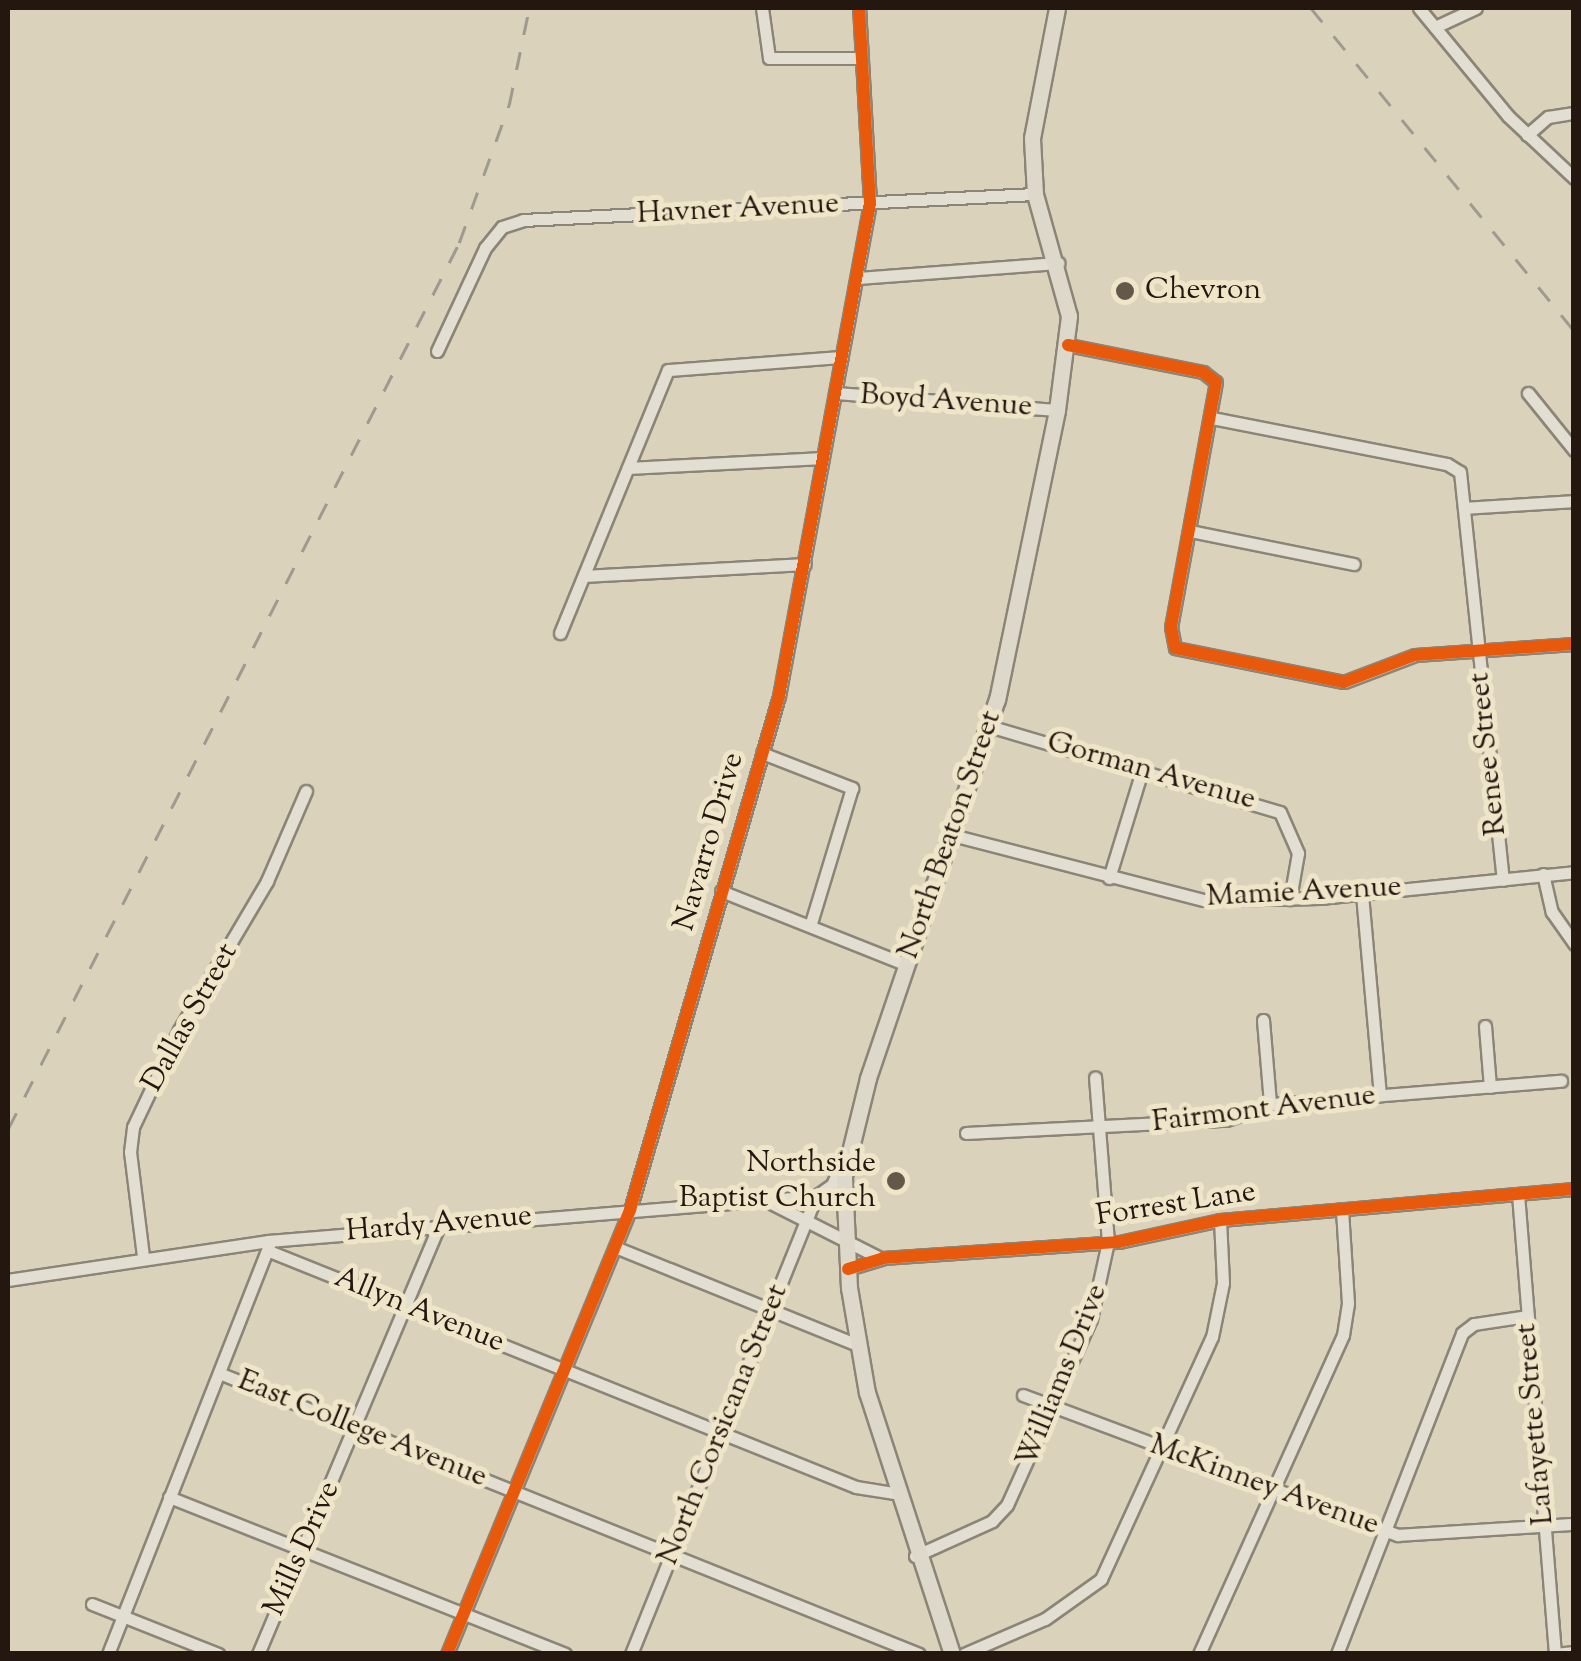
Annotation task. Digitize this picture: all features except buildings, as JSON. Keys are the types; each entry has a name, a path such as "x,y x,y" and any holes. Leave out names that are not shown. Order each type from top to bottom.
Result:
{"main road":[{"name":"North Beaton Street","path":"952,1654 895,1493 858,1345 846,1243 847,1151 989,726 1068,345 1068,300 1036,194 1032,138 1057,8"}],"street":[{"path":"762,8 769,58 862,58"},
{"name":"Navarro Drive","path":"447,1654 568,1370 630,1210 762,752 805,564 870,204 859,8"},
{"path":"1420,8 1527,135 1574,178"},
{"path":"1435,27 1476,8"},
{"path":"1527,135 1548,117 1574,113"},
{"name":"Havner Avenue","path":"437,350 485,248 502,227 523,220 1036,194"},
{"path":"857,278 1058,263"},
{"path":"1068,345 1210,374 1218,388 1171,641 1181,651 1323,682 1344,682 1415,655 1574,644"},
{"path":"560,633 668,370 842,357"},
{"path":"1528,393 1574,450"},
{"name":"Boyd Avenue","path":"835,394 1056,410"},
{"name":"Renee Street","path":"1212,418 1448,464 1460,472 1503,880"},
{"path":"628,468 823,458"},
{"path":"1464,508 1574,500"},
{"path":"1190,531 1354,564"},
{"path":"584,576 805,564"},
{"name":"Gorman Avenue","path":"989,726 1280,812 1298,853 1290,899"},
{"path":"762,752 852,788 810,926"},
{"path":"1109,878 1142,771"},
{"name":"Dallas Street","path":"143,1256 130,1152 133,1127 179,1030 267,881 306,791"},
{"name":"Mamie Avenue","path":"952,835 1184,898 1290,899 1574,872"},
{"path":"1543,874 1552,912 1574,944"},
{"path":"721,890 907,965"},
{"path":"1362,894 1380,1095"},
{"path":"1263,1020 1270,1104"},
{"path":"1485,1026 1490,1086"},
{"name":"Williams Drive","path":"916,1556 1000,1513 1052,1407 1099,1296 1108,1242 1096,1128 1096,1078"},
{"name":"Fairmont Avenue","path":"966,1133 1226,1120 1270,1104 1561,1081"},
{"path":"816,1196 832,1185 847,1151"},
{"name":"Forrest Lane","path":"848,1269 883,1258 1108,1242 1220,1220 1574,1190"},
{"name":"Lafayette Street","path":"1518,1194 1555,1654"},
{"name":"Hardy Avenue","path":"8,1280 143,1256 269,1246 440,1224 816,1196"},
{"name":"North Corsicana Street","path":"631,1654 816,1196"},
{"name":"Forrest Lane","path":"764,1200 883,1258"},
{"path":"1199,1654 1343,1335 1348,1303 1342,1210"},
{"path":"964,1654 1045,1619 1094,1588 1164,1448 1219,1316 1220,1220"},
{"name":"Mills Drive","path":"258,1654 440,1224"},
{"path":"108,1654 269,1246"},
{"name":"Allyn Avenue","path":"269,1246 867,1492 895,1493"},
{"path":"615,1247 858,1345"},
{"path":"1337,1654 1382,1530 1462,1334 1474,1324 1527,1316"},
{"name":"East College Avenue","path":"219,1373 918,1654"},
{"name":"McKinney Avenue","path":"1023,1395 1277,1487 1382,1530 1410,1536 1574,1524"},
{"path":"169,1497 565,1654"},
{"path":"92,1604 218,1654"},
{"path":"1555,1654 1574,1652"}],"railway":[{"path":"8,1129 459,243 509,105 529,8"},
{"path":"1311,8 1574,330"}],"cycle path":[{"path":"447,1654 630,1210 779,696 870,203 859,8"},
{"path":"1068,345 1203,372 1216,382 1171,627 1175,648 1344,682 1415,655 1574,644"},
{"path":"848,1269 883,1258 1119,1242 1220,1220 1574,1189"}],"place":[{"name":"Chevron","path":"1125,291"},
{"name":"Northside Baptist Church","path":"896,1181"}]}
